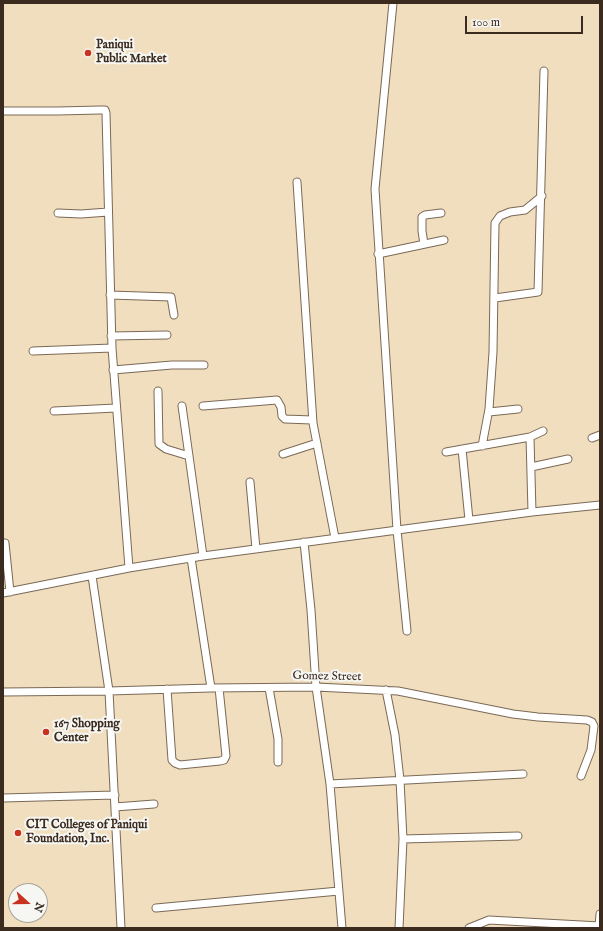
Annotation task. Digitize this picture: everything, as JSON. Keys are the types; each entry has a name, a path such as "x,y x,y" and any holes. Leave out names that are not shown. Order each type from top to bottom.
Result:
{"street":[{"path":"393,3 375,189 397,530 407,631"},
{"path":"494,298 538,292 542,196 544,71"},
{"path":"3,111 105,110 106,113 111,336 129,568"},
{"path":"297,182 312,420 335,538"},
{"path":"482,446 488,412 493,352 495,223 500,216 510,212 525,210 542,196"},
{"path":"58,213 81,214 108,212"},
{"path":"424,244 422,217 441,213"},
{"path":"378,254 444,240"},
{"path":"110,295 171,297 174,315"},
{"path":"111,336 167,335"},
{"path":"32,351 112,348"},
{"path":"113,370 172,364 204,365"},
{"path":"158,392 159,444 166,450 189,456"},
{"path":"203,406 277,400 281,407 282,416 285,420 312,420"},
{"path":"182,406 203,556"},
{"path":"54,411 116,408"},
{"path":"488,412 518,409"},
{"path":"446,452 530,437 543,431"},
{"path":"592,438 600,435"},
{"path":"530,437 532,512"},
{"path":"283,454 317,443"},
{"path":"462,449 469,520"},
{"path":"531,467 568,460"},
{"path":"250,482 256,549"},
{"path":"6,543 6,592 129,568 203,556 469,520 600,505"},
{"path":"304,542 311,610 316,687 330,784 342,928"},
{"path":"191,558 211,688"},
{"path":"92,576 109,691 121,928"},
{"name":"Gomez Street","path":"3,692 316,687 386,690 409,693 520,715 587,720 592,722 594,726 591,750 581,776"},
{"path":"167,689 172,760 175,764 180,765 224,760 226,756 219,688"},
{"path":"269,688 278,739 278,762"},
{"path":"386,690 395,735 400,780 403,839 399,928"},
{"path":"330,784 523,774"},
{"path":"3,798 115,795"},
{"path":"115,807 154,804"},
{"path":"403,839 518,836"},
{"path":"156,908 340,891"},
{"path":"468,928 489,920 577,927 599,926 600,914"}],"place":[{"name":"Paniqui Public Market","path":"88,53"},
{"name":"167 Shopping Center","path":"46,732"},
{"name":"CIT Colleges of Paniqui Foundation, Inc.","path":"18,833"}]}
